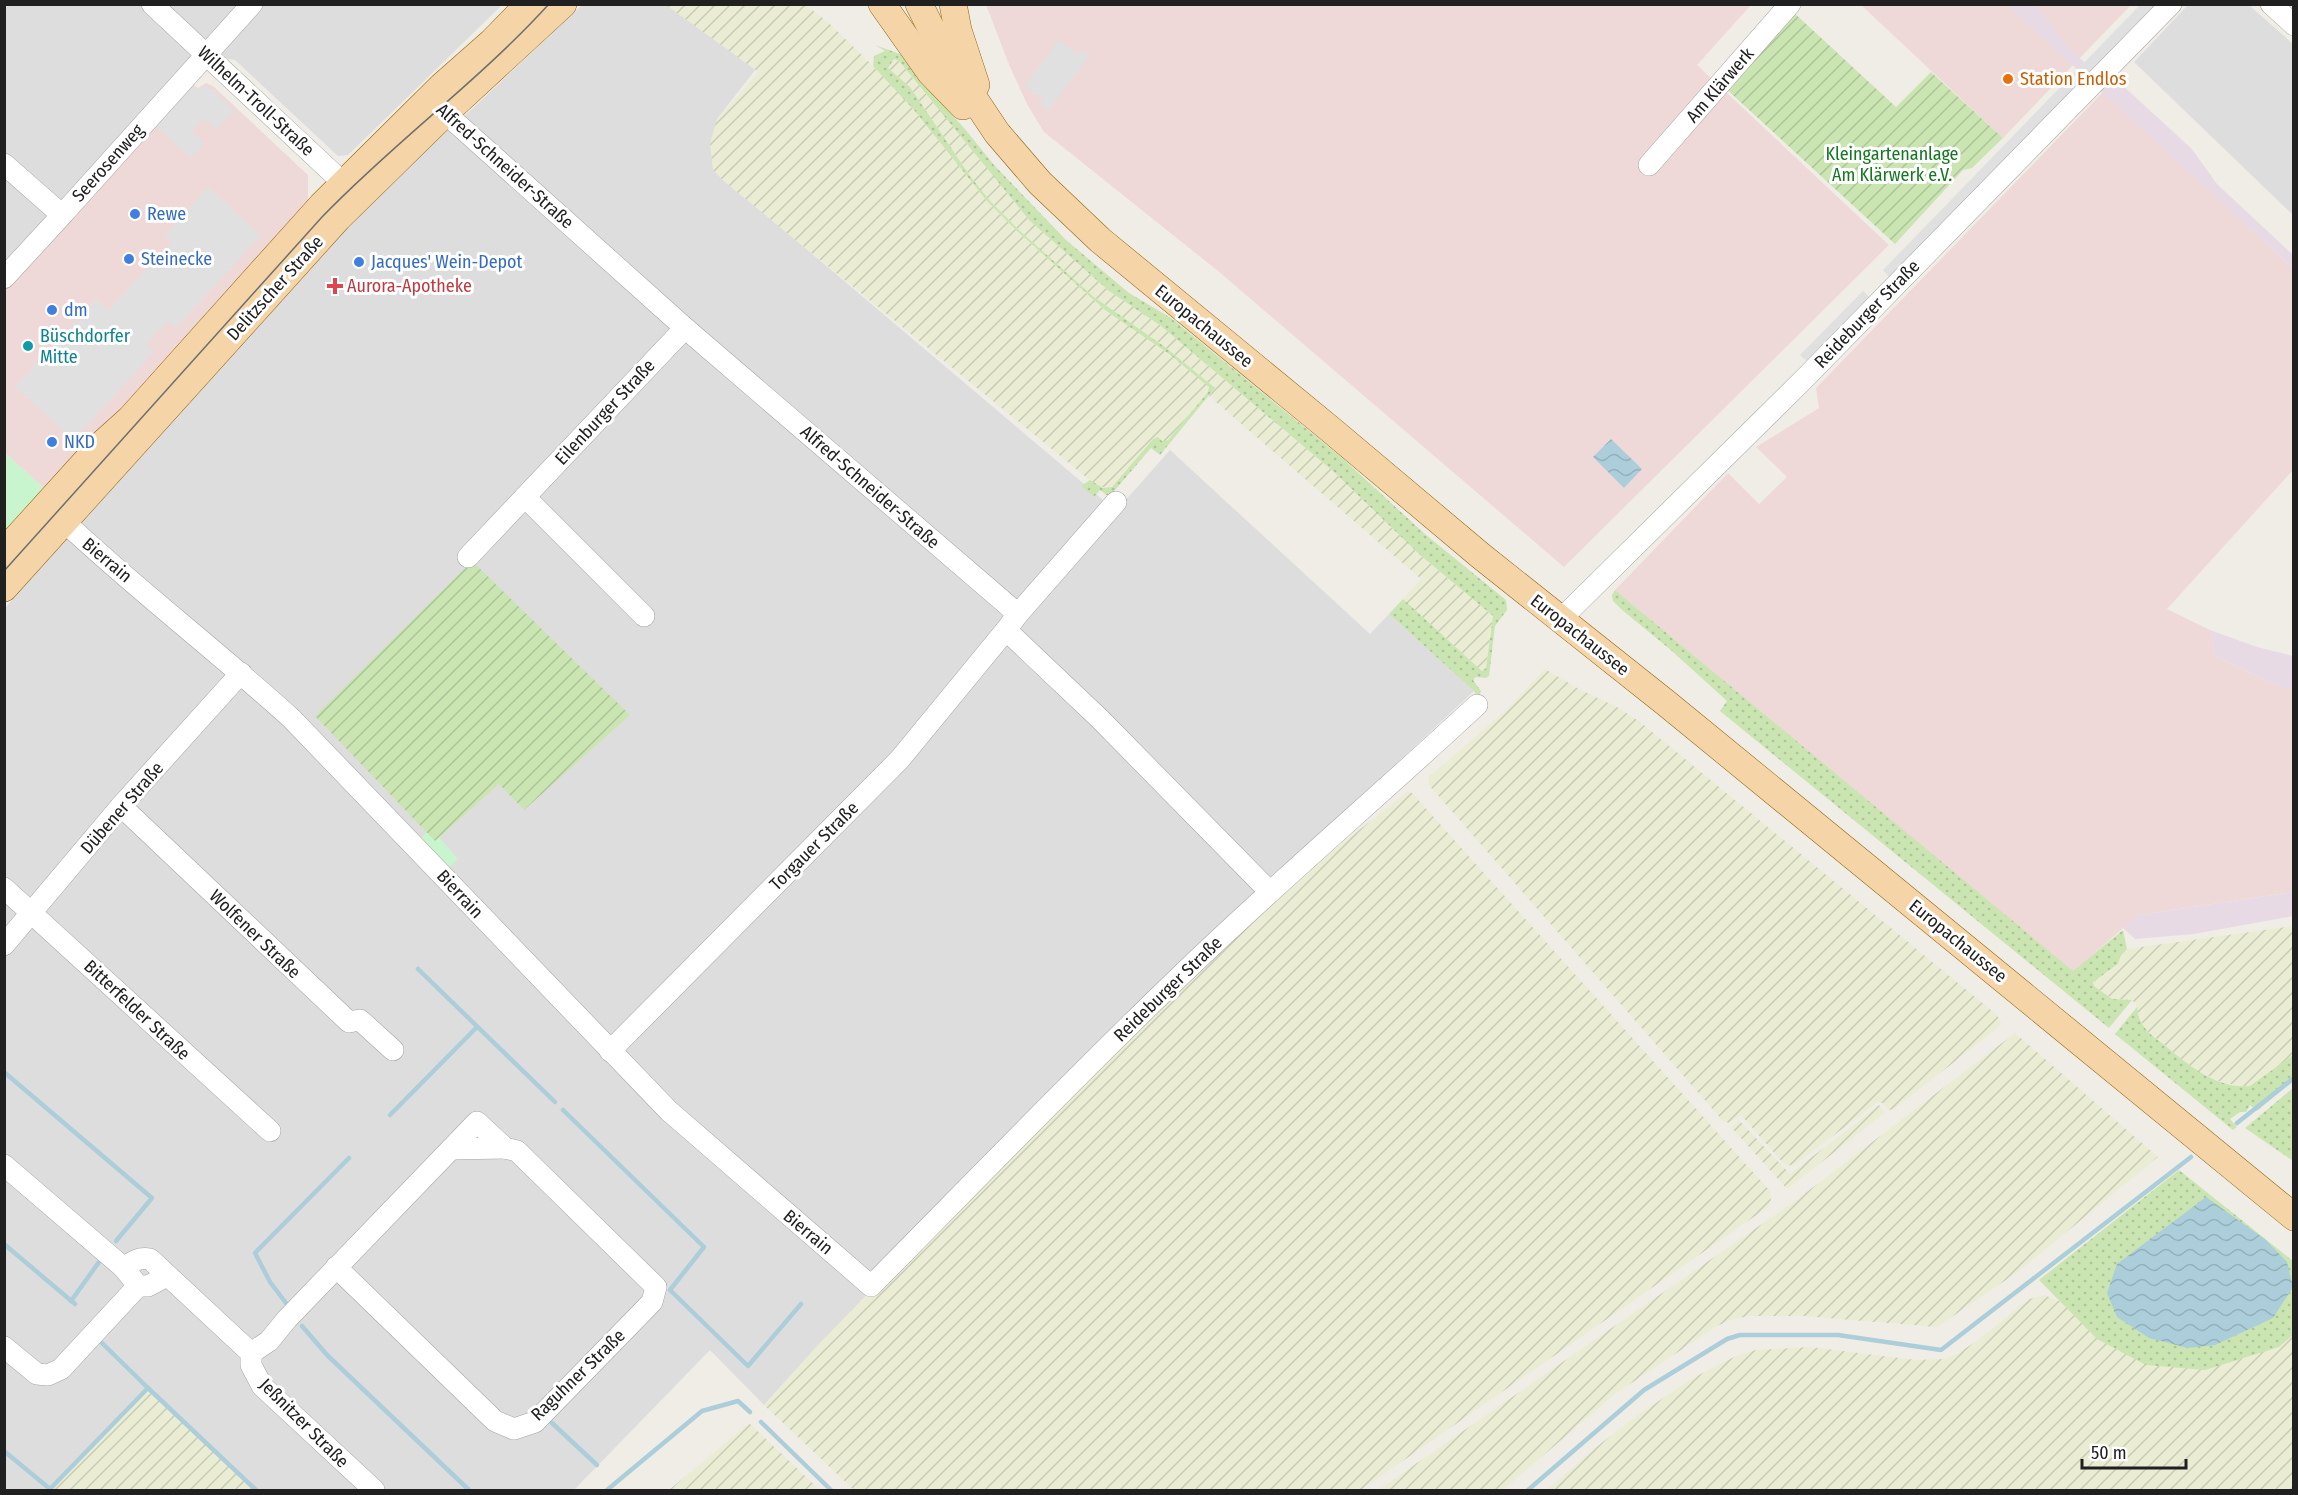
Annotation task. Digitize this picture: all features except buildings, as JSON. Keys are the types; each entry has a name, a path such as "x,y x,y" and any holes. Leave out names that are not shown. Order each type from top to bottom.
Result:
{"main road":[{"name":"Delitzscher Straße","path":"4,588 100,446 130,419 322,205 352,190 437,105 529,4"},
{"name":"Delitzscher Straße","path":"437,105 564,4"},
{"path":"882,4 930,72 954,97 997,133"},
{"name":"Europachaussee","path":"919,4 943,52 997,133 1040,183 1100,240 1560,620 1685,718 2294,1217"},
{"path":"953,4 969,66 997,133"},
{"name":"Delitzscher Straße","path":"4,552 56,513"}],"street":[{"name":"Wilhelm-Troll-Straße","path":"152,4 352,190"},
{"name":"Seerosenweg","path":"4,164 62,215 252,4"},
{"name":"Am Klärwerk","path":"1649,165 1790,4"},
{"name":"Reideburger Straße","path":"1560,620 1812,371 2171,4"},
{"path":"2271,4 2294,25"},
{"name":"Alfred-Schneider-Straße","path":"437,105 1012,622 1100,719 1270,892"},
{"path":"4,278 62,215"},
{"name":"Eilenburger Straße","path":"468,557 685,328"},
{"path":"525,497 644,616"},
{"name":"Torgauer Straße","path":"610,1051 900,759 1012,622 1116,502"},
{"name":"Bierrain","path":"56,513 78,536 241,673 292,719 669,1111 871,1286"},
{"name":"Dübener Straße","path":"4,945 122,806 241,673"},
{"name":"Reideburger Straße","path":"871,1286 1091,1063 1270,892 1404,773 1476,705"},
{"name":"Wolfener Straße","path":"122,806 349,1022 360,1020 393,1050"},
{"name":"Bitterfelder Straße","path":"4,888 270,1131"},
{"name":"Raguhner Straße","path":"251,1353 269,1341 336,1267 451,1149 505,1148 517,1150 656,1287 652,1302 535,1422 514,1429 495,1422 336,1267"},
{"path":"4,1165 124,1268 138,1286"},
{"path":"124,1268 143,1258 150,1259 251,1353"},
{"path":"4,1347 37,1374 48,1375 61,1369 138,1286 148,1286 167,1276"},
{"name":"Jeßnitzer Straße","path":"251,1353 251,1365 261,1386 374,1491"}],"shaded area":[{"path":"5,5 502,5 348,155 338,156 235,60 207,55 5,265"},
{"path":"582,5 673,5 756,69 717,119 713,170 1116,511 1170,450 1370,634 1389,614 1474,691 1278,874 821,1342 764,1405 710,1350 574,1490 257,1490 148,1388 48,1490 5,1490 5,608 354,220 440,135 470,111"},
{"path":"986,5 1751,5 1697,65 1889,245 1564,567 1218,271 1044,132 1027,104 1010,67"},
{"path":"1861,5 2131,5 2003,138"},
{"path":"2007,5 2036,5 2069,48 2096,73 2114,89 2120,83 2192,149 2217,184 2293,255 2293,268"},
{"path":"2140,5 2158,5 1891,279 1883,270"},
{"path":"2188,5 2249,5 2293,44 2293,215 2134,62"},
{"path":"1059,40 1078,54 1081,50 1090,56 1048,111 1040,105 1043,100 1024,86"},
{"path":"191,83 198,88 206,83 213,86 308,175 308,202 115,416 44,488 5,453 4,287"},
{"path":"191,85 198,90 206,85 235,111 216,130 204,119 192,131 205,143 191,158 155,126"},
{"path":"2103,92 2293,268 2293,470 2167,609 2210,630 2215,656 2282,688 2293,688 2293,892 2138,915 2073,972 1615,590 1728,473 1759,504 1787,477 1756,447 1819,408 1816,388"},
{"path":"208,187 261,235 176,328 168,321 146,344 154,352 73,440 15,387 96,299 108,310 172,242 165,235"},
{"path":"1863,291 1871,299 1809,363 1800,355"},
{"path":"2210,630 2257,647 2293,656 2293,688 2282,688 2215,656"},
{"path":"2293,892 2293,916 2194,934 2135,939 2123,928 2138,915"}],"green space":[{"path":"666,5 806,5 831,25 873,66 914,110 987,201 1017,231 1105,310 1147,338 1208,385 1208,392 1168,440 1165,442 1153,439 1116,483 1108,488 1097,486 713,170 710,144 717,119 757,74 757,71"},
{"name":"Kleingartenanlage Am Klärwerk e.V.","path":"1792,11 1896,107 1931,72 2003,138 1972,168 1963,170 1895,244 1723,86"},
{"path":"875,45 900,54 994,165 1066,240 1129,293 1171,318 1341,457 1426,535 1506,600 1507,610 1495,626 1489,676 1476,677 1473,680 1481,691 1478,698 1474,691 1389,614 1403,599 1482,671 1486,668 1493,616 1419,554 1334,472 1161,326 1109,291 1030,221 899,61 894,59 888,68 910,87 970,176 990,201 1094,297 1165,347 1215,388 1160,455 1151,448 1109,497 1100,490 1094,497 1081,486 1090,480 1103,488 1112,487 1153,439 1158,437 1162,441 1168,440 1208,392 1209,387 1169,354 1105,310 987,201 914,110 873,66 874,56 885,51"},
{"path":"894,59 899,61 1030,221 1109,291 1161,326 1334,472 1419,554 1493,616 1486,668 1482,671 1403,599 1421,579 1209,396 1215,388 1165,347 1094,297 990,201 970,176 910,87 888,68"},
{"path":"5,453 44,488 5,532"},
{"path":"472,561 630,715 524,810 499,784 435,841 315,716"},
{"path":"1615,590 2073,971 2123,930 2127,949 2121,954 2118,964 2093,982 2094,986 2112,999 2132,1000 2109,1028 1720,711 1727,701 1621,609 1613,601 1612,595"},
{"path":"1545,669 1579,689 1619,708 1640,722 1997,1015 2001,1023 1999,1027 1894,1109 1889,1110 1883,1103 1878,1102 1793,1166 1784,1164 1741,1115 1729,1123 1723,1121 1428,784 1429,777 1505,711"},
{"path":"1408,791 1770,1191 1771,1202 1768,1207 1361,1490 854,1490 764,1405 821,1342 1234,930"},
{"path":"431,828 458,859 447,869 420,839"},
{"path":"2293,926 2293,1055 2253,1085 2245,1087 2221,1082 2194,1069 2147,1031 2132,1000 2112,999 2093,985 2095,979 2116,967 2121,954 2127,949"},
{"path":"2137,1007 2141,1021 2149,1033 2203,1074 2225,1084 2250,1086 2293,1055 2293,1081 2257,1111 2250,1105 2246,1112 2240,1112 2230,1119 2237,1127 2233,1130 2115,1034"},
{"path":"2015,1033 2158,1157 2019,1271 1937,1327 1803,1316 1750,1316 1733,1319 1717,1326 1615,1394 1503,1490 1378,1490 1795,1201"},
{"path":"2293,1088 2293,1161 2245,1128"},
{"path":"1879,1105 1885,1113 1787,1189 1731,1127 1739,1120 1790,1174"},
{"path":"2179,1170 2293,1261 2293,1335 2279,1347 2205,1370 2146,1365 2097,1339 2039,1280"},
{"path":"2044,1295 2064,1303 2279,1347 2293,1335 2293,1490 1547,1490 1631,1420 1691,1379 1740,1354 1756,1350 1810,1347 1916,1360 1944,1359 1957,1354 1978,1340 2029,1299"},
{"path":"148,1388 257,1490 48,1490"},
{"path":"749,1423 820,1490 669,1490"}],"water":[{"path":"1611,439 1642,469 1624,488 1593,457"},
{"path":"2206,1197 2266,1240 2287,1262 2293,1287 2273,1318 2215,1345 2188,1348 2149,1338 2117,1317 2107,1293 2117,1264"}],"waterway":[{"path":"418,969 555,1102"},
{"path":"390,1115 477,1027"},
{"path":"4,1072 152,1198 116,1241"},
{"path":"2237,1123 2294,1078"},
{"path":"563,1110 704,1247 670,1290 748,1366 801,1304"},
{"path":"1528,1490 1644,1390 1727,1339 1740,1335 1838,1335 1941,1350 2191,1157"},
{"path":"289,1307 270,1282 255,1253 349,1158"},
{"path":"4,1244 75,1304"},
{"path":"71,1301 99,1262"},
{"path":"302,1326 327,1355 469,1490"},
{"path":"102,1343 148,1388"},
{"path":"4,1451 50,1489 148,1388 256,1490"},
{"path":"607,1490 702,1411 738,1401 750,1412"},
{"path":"761,1422 831,1490"},
{"path":"552,1423 597,1465"}],"tram line":[{"path":"4,571 322,217 378,163 494,59 549,4"}],"place":[{"name":"Station Endlos","path":"2008,79"},
{"name":"Rewe","path":"135,214"},
{"name":"Steinecke","path":"129,259"},
{"name":"Jacques' Wein-Depot","path":"359,262"},
{"name":"Aurora-Apotheke","path":"335,286"},
{"name":"dm","path":"52,310"},
{"name":"Büschdorfer Mitte","path":"28,346"},
{"name":"NKD","path":"52,442"}]}
